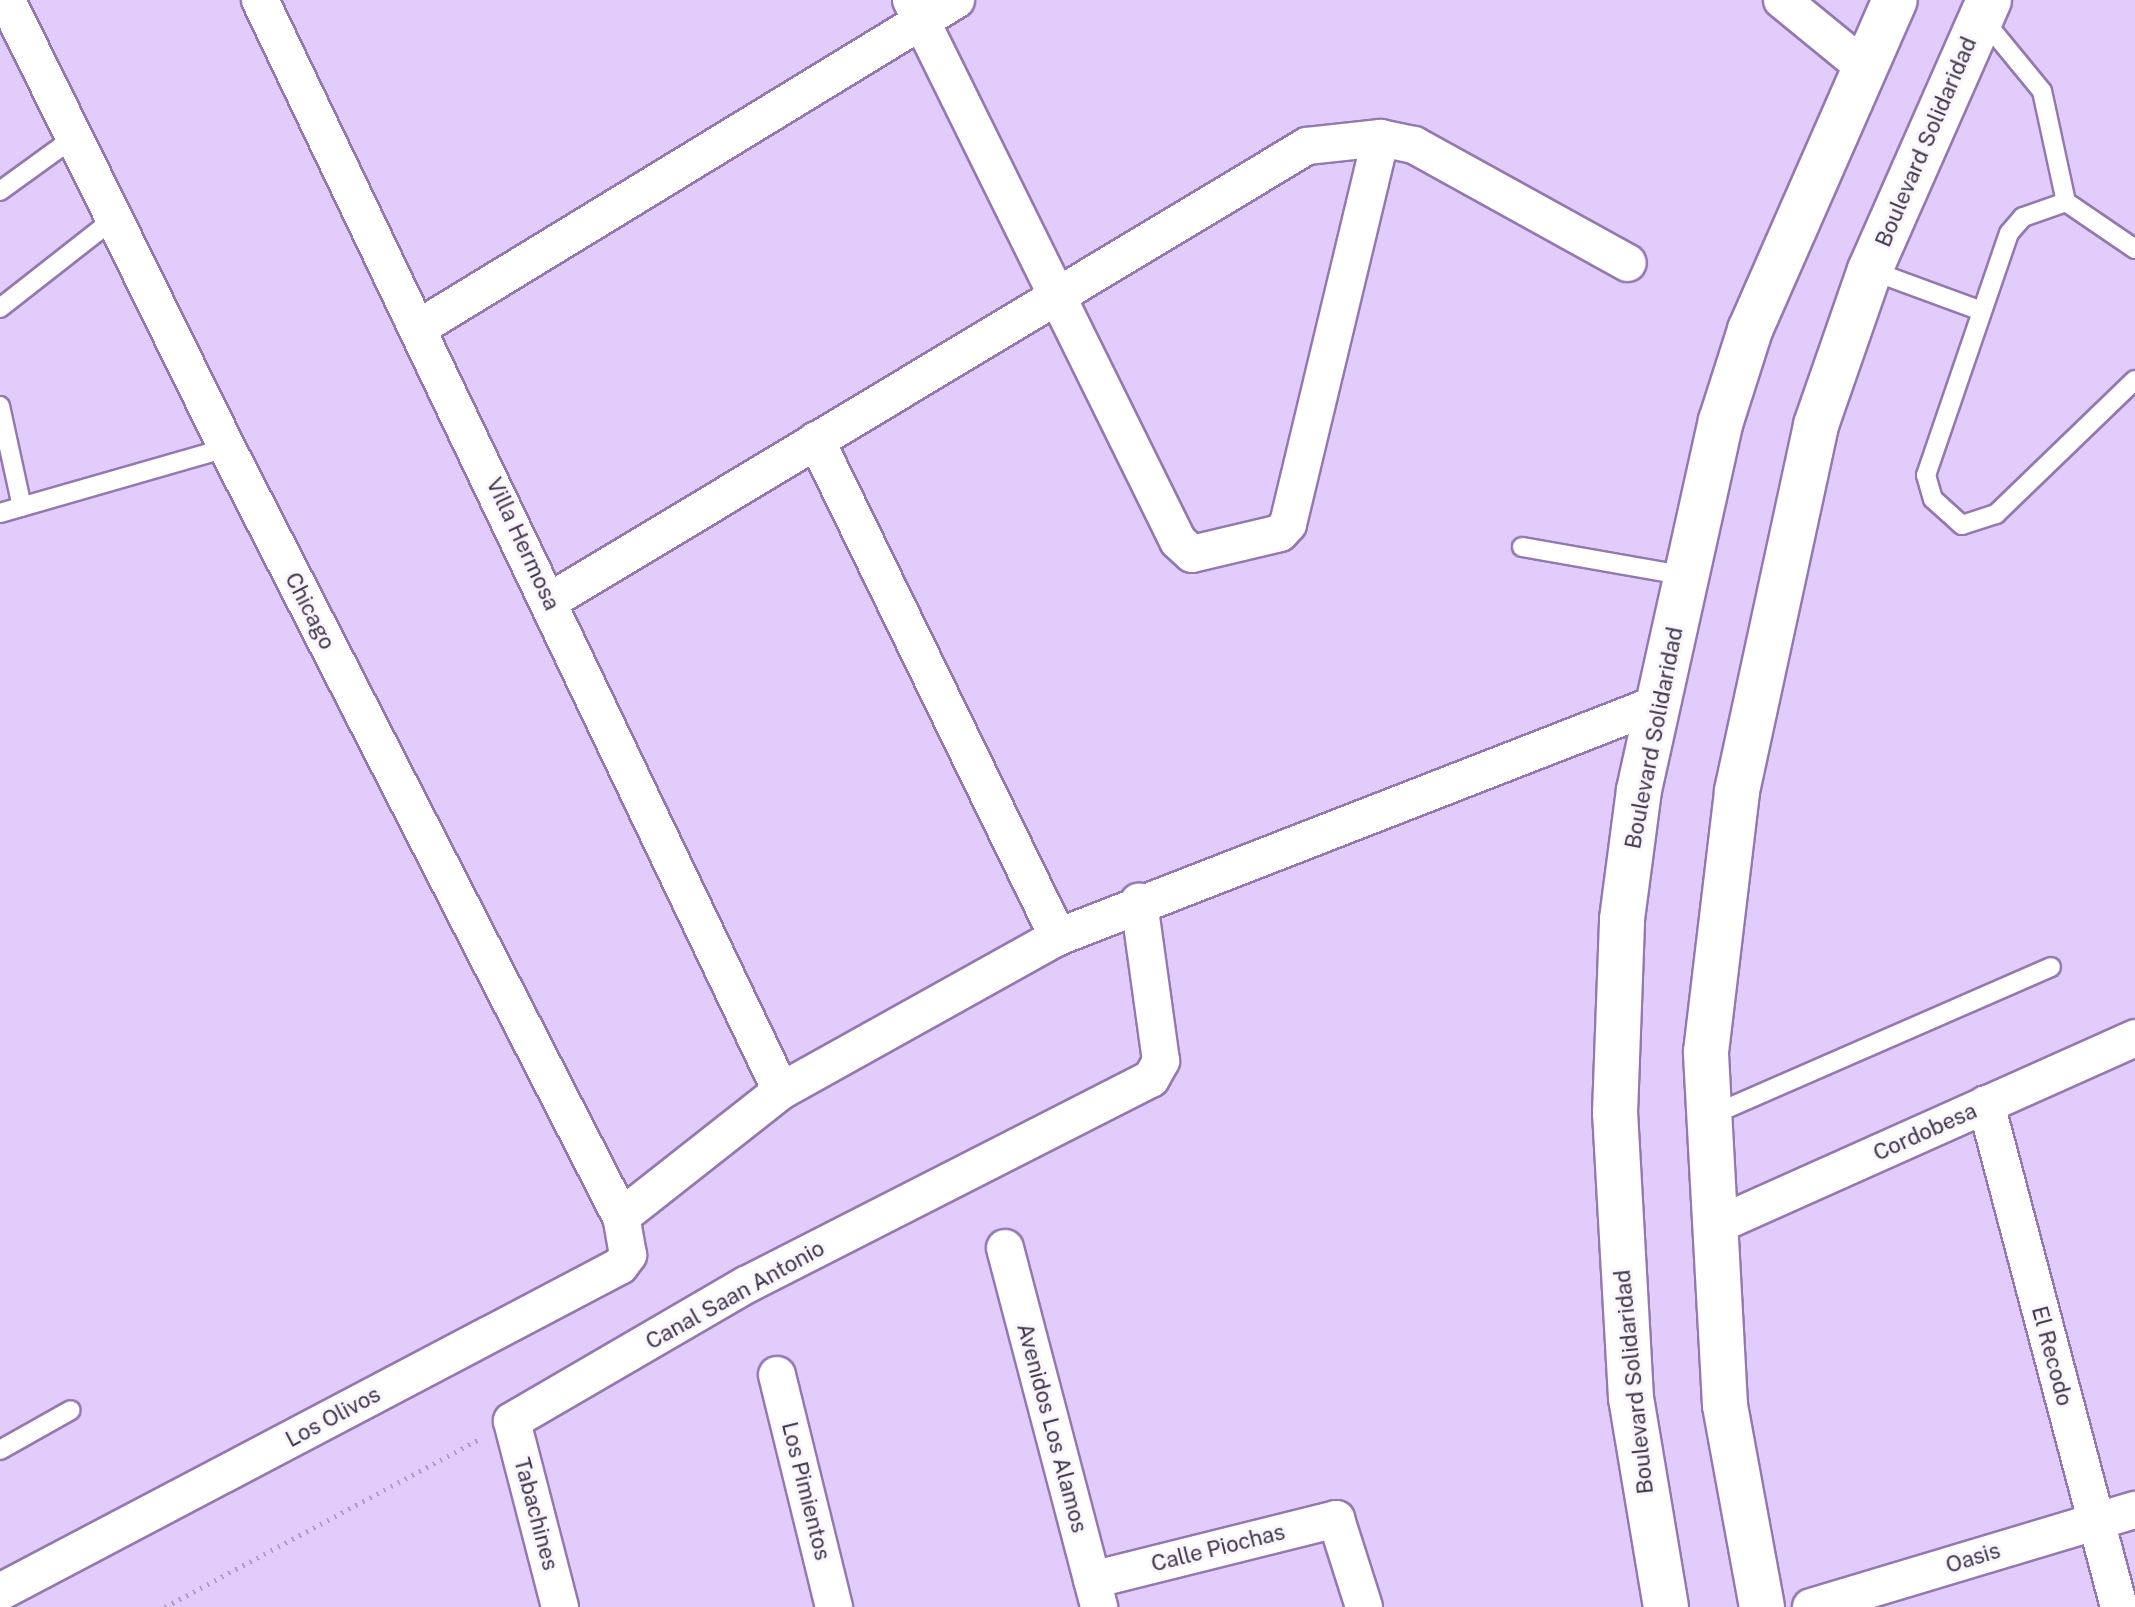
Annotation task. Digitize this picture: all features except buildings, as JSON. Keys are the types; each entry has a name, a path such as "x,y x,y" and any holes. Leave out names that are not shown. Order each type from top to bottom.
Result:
{"main road":[{"name":"Boulevard Solidaridad","path":"1666,1607 1631,1398 1615,1113 1622,919 1659,703 1687,576 1750,330 1895,0"},
{"name":"Boulevard Solidaridad","path":"1762,1607 1725,1405 1706,1052 1743,761 1816,425 1870,270 1984,8"}],"street":[{"name":"Chicago","path":"7,0 227,448 621,1217"},
{"name":"Villa Hermosa","path":"260,0 420,327 781,1091"},
{"path":"420,327 916,10 956,0"},
{"path":"1782,0 1864,67"},
{"path":"916,10 1182,547 1192,554 1280,533 1288,524 1381,138"},
{"path":"550,601 1267,164 1307,146 1381,138 1447,157 1628,263"},
{"path":"816,440 1058,937"},
{"path":"621,1217 781,1091 1058,937 1139,902 1659,703"},
{"name":"Canal Saan Antonio","path":"512,1421 746,1285 1151,1079 1161,1061 1139,902"},
{"name":"Cordobesa","path":"1715,1226 2135,1038"},
{"name":"El Recodo","path":"1986,1104 2119,1607"},
{"name":"Los Olivos","path":"0,1592 620,1266 628,1255 621,1217"},
{"name":"Avenidos Los Alamos","path":"1005,1248 1096,1594"},
{"name":"Los Pimientos","path":"777,1375 834,1607"},
{"name":"Tabachines","path":"512,1421 560,1607"},
{"name":"Oasis","path":"1811,1607 2135,1510"},
{"name":"Calle Piochas","path":"1096,1594 1332,1519 1342,1524 1364,1607"}],"lane":[{"path":"1984,8 2046,99 2066,202 2135,249"},
{"path":"0,191 76,136"},
{"path":"2066,202 2023,217 2009,233 1979,310 1926,475 1945,516 1962,525 1996,514 2135,380"},
{"path":"0,308 116,217"},
{"path":"1870,270 1979,310"},
{"path":"0,406 22,507"},
{"path":"0,513 227,448"},
{"path":"1522,547 1687,576"},
{"path":"1710,1116 2051,967"},
{"path":"0,1450 71,1410"}],"path":[{"path":"165,1607 512,1421"}]}
